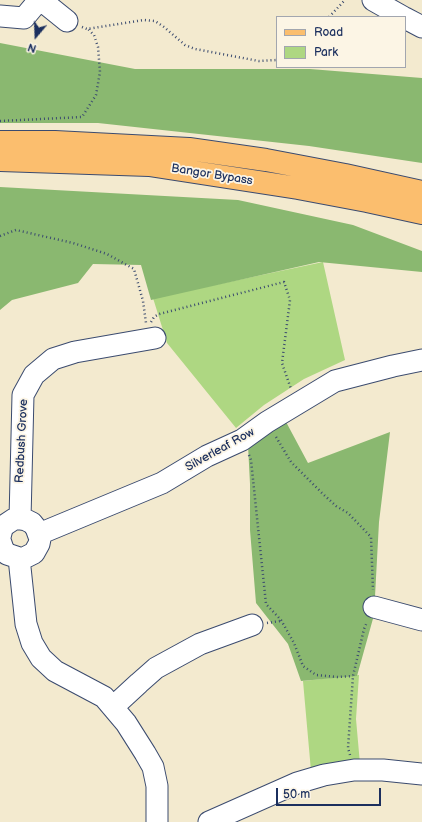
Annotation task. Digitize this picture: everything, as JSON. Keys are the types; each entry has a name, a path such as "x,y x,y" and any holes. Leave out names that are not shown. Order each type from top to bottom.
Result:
{"main road":[{"name":"Bangor Bypass","path":"0,142 55,142 189,149 273,161 422,192"},
{"name":"Bangor Bypass","path":"0,160 148,165 298,188 422,213"}],"street":[{"path":"0,16 24,18 40,0 67,21"},
{"path":"373,0 401,16"},
{"path":"406,19 422,28"},
{"name":"Redbush Grove","path":"20,519 23,396 34,375 53,359 75,352 151,339"},
{"name":"Silverleaf Row","path":"39,534 162,483 207,456 242,440 267,422 335,381 422,360"},
{"path":"14,519 20,519 32,523 36,528 39,534 39,544 37,549 29,556 19,558 7,554 0,544 0,534 5,525 14,519"},
{"path":"19,558 26,624 32,642 41,658 55,671 104,697 114,707 153,767 157,786 156,822"},
{"path":"374,607 422,620"},
{"path":"114,707 156,668 200,644 252,625"},
{"path":"209,822 297,783 338,772 354,770 384,770 422,774"}],"path":[{"path":"331,16 345,0"},
{"path":"87,29 144,20 155,21 164,26 185,45 195,49 259,61 276,60"},
{"path":"0,121 82,117 96,95 100,72 98,47 94,35 87,29 67,21"},
{"path":"0,236 16,230 73,243 107,254 134,269 151,339"},
{"path":"151,339 152,320 159,314 284,282 290,300 282,363 296,404"},
{"path":"267,422 291,462 336,506 348,513 371,537 374,607 364,629 352,676 348,748 354,770"},
{"path":"242,440 251,460 266,604 281,620 294,643 303,666 316,675 337,677 352,676"}],"green space":[{"path":"0,43 135,69 310,69 422,78 422,163 309,146 98,123 0,123"},
{"path":"0,187 238,200 353,225 422,251 422,272 319,262 151,300 141,265 93,264 78,283 12,300 0,310"},
{"path":"323,262 345,360 304,379 264,405 236,428 167,343 153,298"},
{"path":"285,420 308,463 390,432 379,522 374,615 357,676 301,681 288,644 256,603 250,530 248,445"},
{"path":"359,675 356,719 360,764 311,771 303,681"}]}
